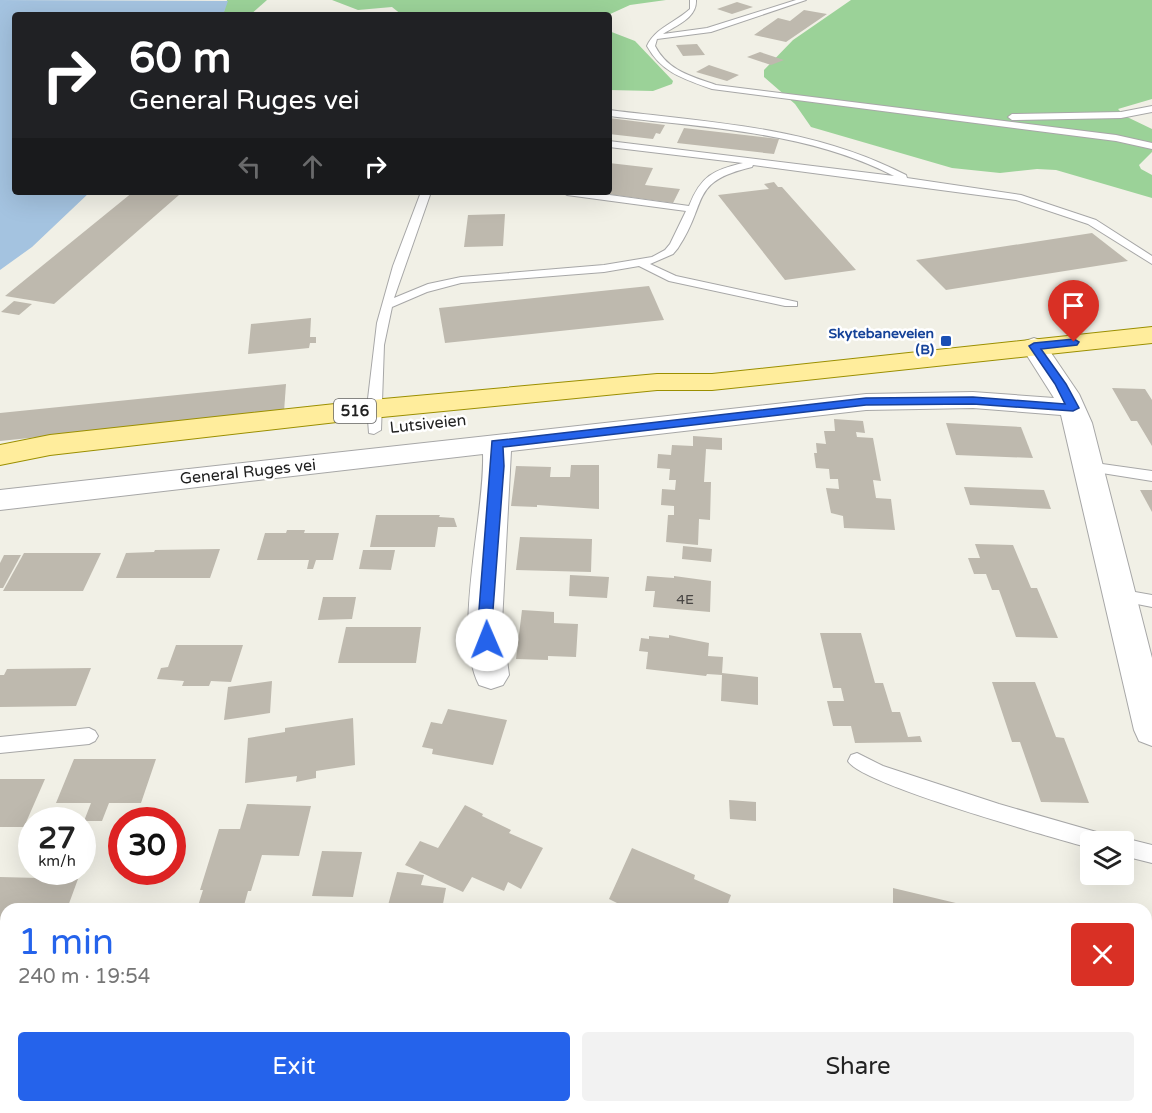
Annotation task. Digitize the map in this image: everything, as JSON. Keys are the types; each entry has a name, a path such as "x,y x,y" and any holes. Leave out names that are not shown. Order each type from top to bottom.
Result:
{"main road":[{"name":"Lutsiveien","path":"0,465 137,456 373,419 657,382 712,382 1152,335"},
{"name":"Lutsiveien","path":"0,455 50,445 373,419"}],"street":[{"path":"1034,346 1055,375 1073,408 1152,730"},
{"name":"General Ruges vei","path":"0,500 866,402 973,400 1073,408"},
{"path":"491,675 485,623 498,466 497,444"}],"lane":[{"path":"693,0 693,9 654,37 651,46 658,59 673,72 696,82 791,98 1116,138 1152,146"},
{"path":"654,37 708,30 803,0"},
{"path":"984,121 1016,117 1121,115 1152,109"},
{"path":"612,112 787,135 813,141 876,162 910,181"},
{"path":"612,144 910,181 1018,197 1092,222 1152,261"},
{"path":"387,305 431,286 461,280 642,263 660,258 676,244 706,181 706,165 700,155"},
{"path":"706,181 728,170 762,163"},
{"path":"373,419 378,344 387,305 425,195"},
{"path":"589,195 692,209"},
{"path":"642,263 654,273 669,278 793,304"},
{"path":"1088,467 1152,476"},
{"path":"1118,595 1152,601"},
{"path":"0,746 88,736"},
{"path":"857,762 878,772 999,813 1080,836"},
{"path":"1134,850 1152,854"}],"green space":[{"path":"227,0 267,0 253,12 224,12"},
{"path":"332,0 666,0 630,5 612,13 398,12 392,7 358,10"},
{"path":"851,0 1152,0 1152,99 1118,109 1125,116 1152,129 1152,152 1139,165 1141,169 1152,175 1152,198 1056,170 1037,169 1000,173 952,168 811,127 795,104 764,77 764,70 793,40"},
{"path":"612,32 635,41 673,81 672,84 653,91 612,90"}],"water":[{"path":"0,0 228,1 224,12 12,12 12,195 87,195 32,247 0,270"}],"building":[{"path":"737,2 753,7 732,14 717,9"},
{"path":"804,10 827,14 786,42 754,35 778,18 790,21"},
{"path":"697,44 705,55 683,56 676,45"},
{"path":"760,52 784,60 771,65 747,57"},
{"path":"709,65 739,75 727,81 696,72"},
{"path":"612,118 665,125 660,134 656,133 653,139 612,134"},
{"path":"684,128 779,139 774,154 677,143"},
{"path":"612,163 653,168 645,185 680,189 673,203 612,195"},
{"path":"774,182 778,187 782,187 856,270 785,280 718,195 769,189 764,184"},
{"path":"129,195 179,195 54,304 5,296"},
{"path":"505,214 503,246 464,247 468,215"},
{"path":"1092,233 1128,261 946,290 916,260"},
{"path":"649,286 664,320 445,343 439,308"},
{"path":"14,301 32,304 19,315 1,312"},
{"path":"311,318 310,337 316,337 316,343 310,343 309,348 248,354 251,324"},
{"path":"286,384 284,412 0,441 0,413"},
{"path":"1112,388 1145,389 1152,400 1152,446 1137,421 1131,421"},
{"path":"834,419 863,421 865,433 856,432 857,437 873,438 881,481 873,480 876,498 891,499 895,530 844,528 843,516 831,513 826,488 839,489 838,479 830,479 829,469 816,468 814,453 817,453 816,443 826,444 824,431 835,431"},
{"path":"946,423 1021,427 1033,458 956,455"},
{"path":"693,436 722,438 722,450 706,449 704,482 711,482 710,520 699,519 698,545 666,542 668,515 674,515 674,506 661,505 662,489 675,490 676,480 669,480 670,469 657,468 658,454 671,455 672,445 693,446"},
{"path":"571,465 599,465 599,509 537,505 537,507 511,506 516,466 551,467 550,477 570,477"},
{"path":"964,487 1044,490 1051,509 970,505"},
{"path":"1140,490 1152,490 1152,512"},
{"path":"376,515 440,515 439,517 454,518 457,527 438,527 435,547 370,547"},
{"path":"287,530 305,530 304,533 339,533 333,560 316,560 313,569 307,569 309,560 257,560 265,533 286,533"},
{"path":"520,537 592,539 591,572 516,570"},
{"path":"975,544 1013,545 1031,588 1037,588 1058,638 1016,637 999,590 992,590 986,574 974,574 968,558 980,558"},
{"path":"683,546 712,549 711,562 682,559"},
{"path":"220,549 210,578 116,578 126,553"},
{"path":"363,550 395,550 391,570 359,569"},
{"path":"24,553 101,553 83,591 3,591"},
{"path":"4,555 21,555 3,588 0,588 0,563"},
{"path":"570,575 609,577 607,598 569,596"},
{"path":"647,576 674,578 674,576 711,581 710,612 653,607 655,591 645,591"},
{"path":"323,597 356,597 352,619 318,620"},
{"path":"522,610 554,612 554,623 578,624 576,657 548,656 548,660 516,659"},
{"path":"346,627 421,627 416,663 338,663"},
{"path":"820,633 861,633 875,683 883,683 892,712 900,712 908,737 920,736 922,742 855,743 851,726 833,726 827,701 844,701 841,688 833,688"},
{"path":"669,635 709,643 708,656 723,657 722,673 758,677 758,705 721,701 722,675 707,674 706,676 646,669 648,652 639,651 641,638 649,639 649,636 669,638"},
{"path":"176,645 243,645 231,682 211,681 209,686 182,686 184,681 157,679 161,668 168,667"},
{"path":"91,668 76,706 0,707 0,675 4,675 7,669"},
{"path":"272,681 270,713 224,720 228,687"},
{"path":"992,682 1035,682 1056,737 1064,738 1089,803 1041,802 1020,742 1012,742"},
{"path":"448,709 507,720 493,765 432,754 433,749 422,747 431,722 442,724"},
{"path":"353,718 355,765 316,771 316,778 296,782 297,776 245,783 248,738 285,732 285,728"},
{"path":"74,759 156,759 141,803 109,803 102,821 96,821 96,807 89,807 91,803 56,803"},
{"path":"0,779 45,779 33,807 18,807 18,827 0,827"},
{"path":"729,800 756,802 756,821 730,819"},
{"path":"247,804 311,806 299,856 262,855 251,891 248,891 245,903 199,903 203,890 200,890 219,829 240,829"},
{"path":"465,805 511,830 509,833 543,848 521,889 508,882 504,891 472,877 463,892 405,865 420,841 438,848"},
{"path":"632,848 695,875 694,879 731,895 728,903 617,903 609,899"},
{"path":"322,851 362,852 353,897 312,896"},
{"path":"397,872 424,875 421,885 446,888 443,903 389,903"},
{"path":"0,877 18,877 18,885 76,885 69,903 0,903"},
{"path":"893,888 956,903 893,903"}],"place":[{"name":"Skytebaneveien (B)","path":"946,341"}],"route":[{"path":"487,640 485,623 498,466 497,444 866,402 973,400 1059,405 1073,408 1061,384 1034,346 1074,342"}]}
